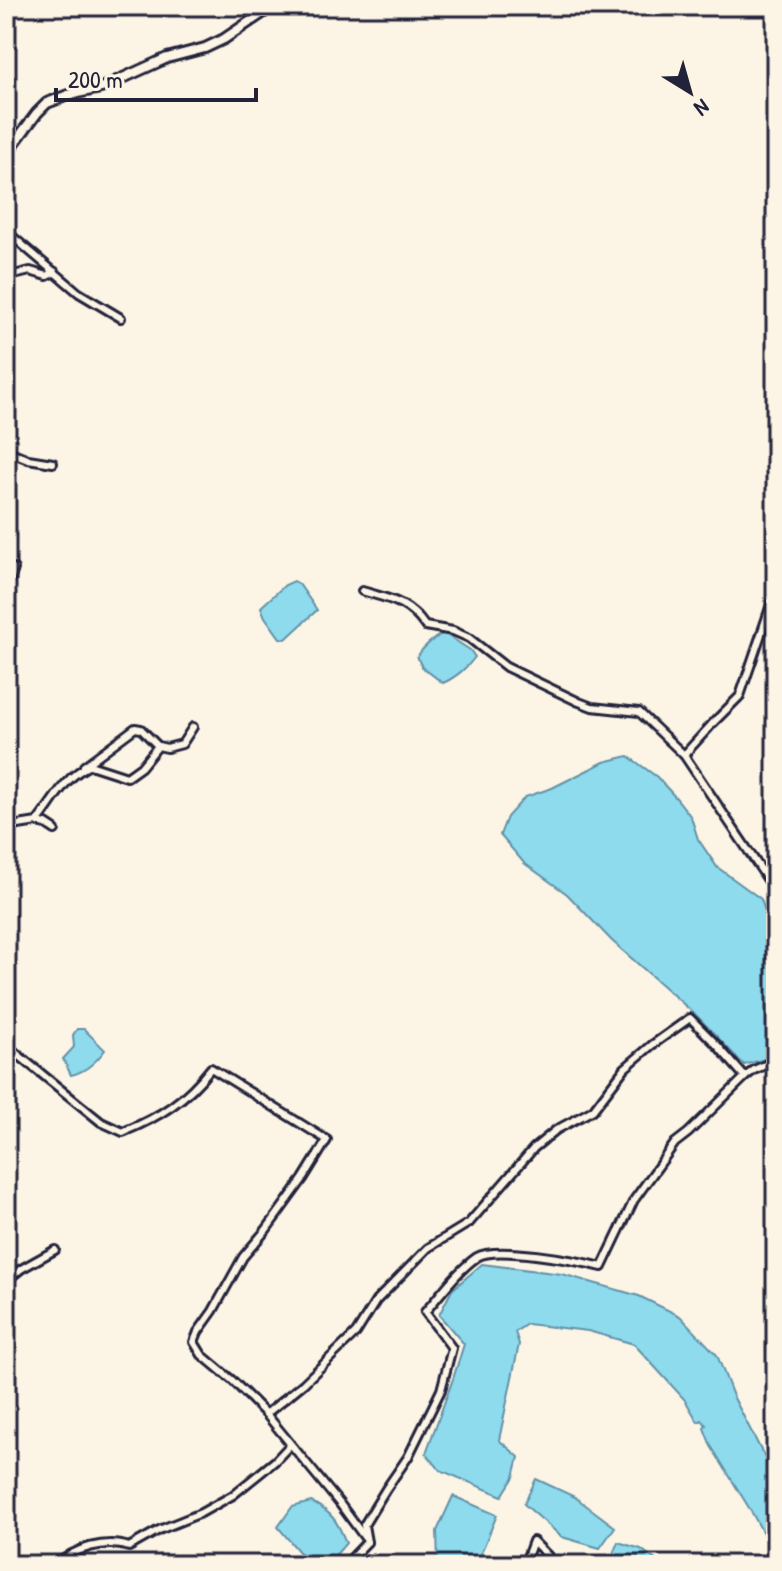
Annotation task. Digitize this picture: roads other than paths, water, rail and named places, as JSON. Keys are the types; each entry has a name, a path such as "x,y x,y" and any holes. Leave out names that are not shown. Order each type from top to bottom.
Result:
{"street":[{"path":"6,154 47,103 101,88 167,58 205,48 273,6"},
{"path":"7,233 79,293 121,318"},
{"path":"6,277 30,271 47,276 55,272"},
{"path":"6,450 28,459 53,463"},
{"path":"6,592 14,569"},
{"path":"684,755 740,696 776,590"},
{"path":"362,591 406,605 425,626 453,631 469,638 506,667 579,702 592,707 639,712 684,755 776,892"},
{"path":"37,822 62,786 93,757 135,728 141,729 158,746 167,748 182,744 193,727"},
{"path":"78,771 90,765 127,777 141,767 158,746"},
{"path":"6,827 37,822 55,830"},
{"path":"266,1414 303,1384 356,1333 376,1301 428,1248 469,1223 534,1148 556,1130 593,1110 625,1068 690,1018 745,1077"},
{"path":"6,1045 101,1122 123,1132 174,1106 193,1090 211,1068 327,1140 303,1179 243,1257 194,1342 202,1355 266,1414 367,1542"},
{"path":"367,1542 364,1525 408,1457 441,1390 449,1364 452,1348 425,1312 480,1254 534,1255 602,1267 634,1200 675,1143 745,1077 776,1060"},
{"path":"6,1281 55,1250"},
{"path":"57,1565 86,1548 117,1542 129,1547 159,1530 201,1513 233,1495 290,1445"},
{"path":"524,1565 533,1541 557,1565"},
{"path":"345,1565 367,1542"}],"water":[{"path":"294,581 317,610 286,639 280,638 261,607 285,585"},
{"path":"444,633 470,650 475,657 461,672 443,683 422,667 417,657 429,643"},
{"path":"628,756 657,777 677,799 691,817 698,839 717,867 761,899 776,930 776,1050 765,1059 744,1065 698,1017 612,941 567,894 524,863 500,835 507,817 525,797 552,788 604,762"},
{"path":"77,1029 84,1029 105,1050 90,1066 71,1075 63,1059 74,1047 73,1035"},
{"path":"482,1264 562,1274 639,1296 680,1316 717,1355 733,1396 776,1479 776,1557 711,1446 702,1420 698,1422 685,1400 634,1344 588,1331 527,1324 515,1332 519,1344 499,1440 519,1457 514,1477 502,1496 440,1470 426,1453 464,1344 439,1315 452,1290"},
{"path":"536,1479 575,1497 615,1527 600,1548 562,1537 524,1504"},
{"path":"453,1496 497,1515 476,1565 438,1565 437,1531"},
{"path":"311,1502 333,1518 346,1543 327,1565 310,1565 278,1527 292,1507"},
{"path":"618,1542 641,1549 662,1565 608,1565"}]}
